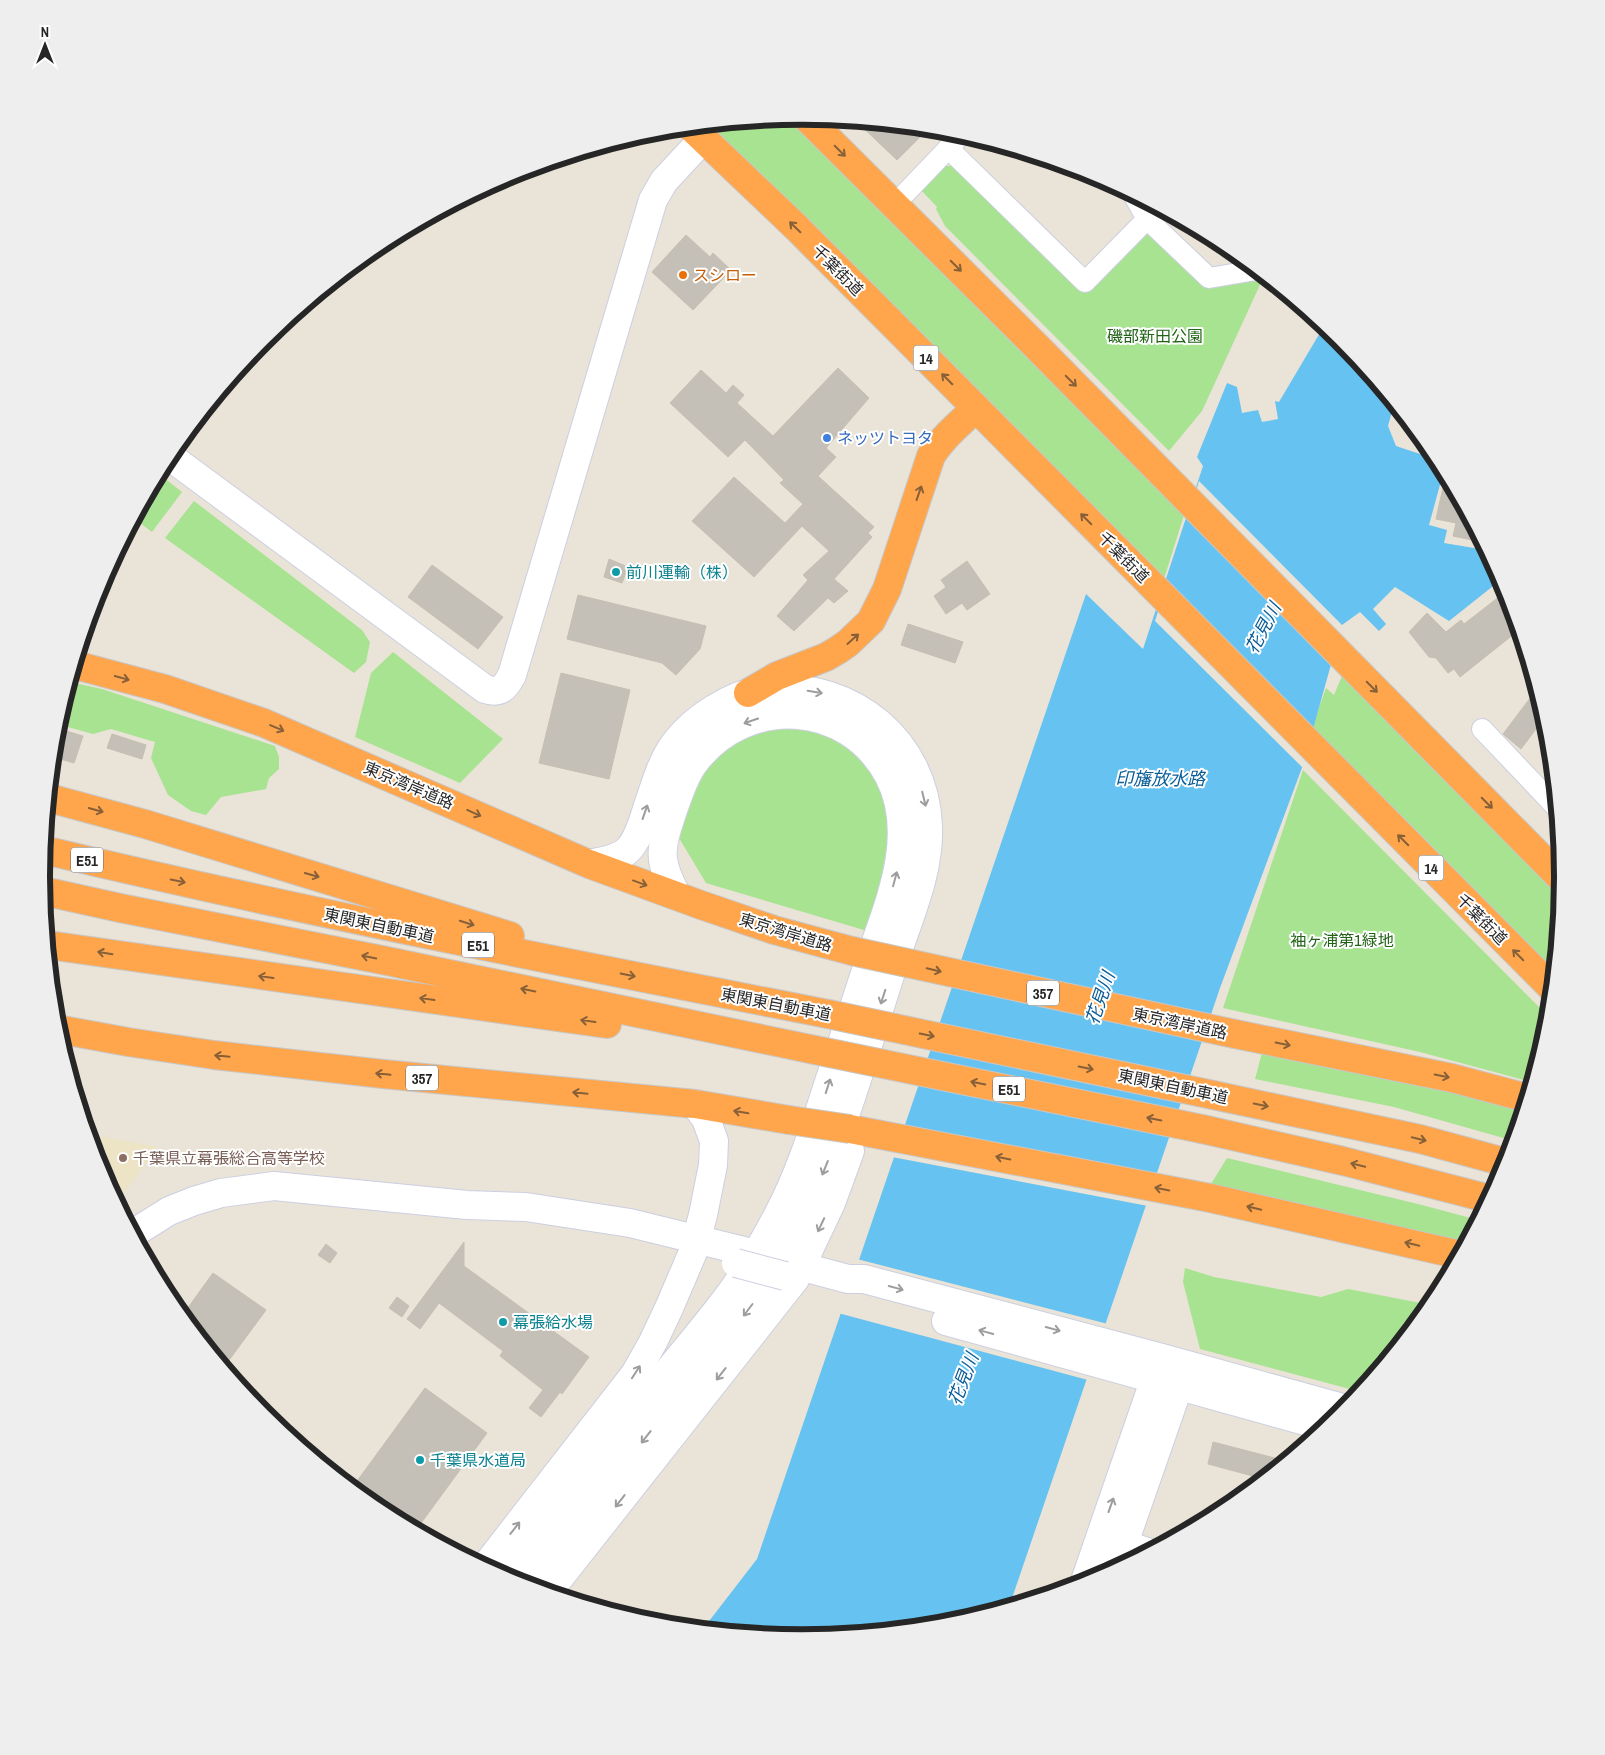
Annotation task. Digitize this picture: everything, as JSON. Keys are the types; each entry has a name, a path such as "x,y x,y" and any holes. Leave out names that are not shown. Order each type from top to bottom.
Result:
{"highway":[{"path":"814,126 1555,871"},
{"name":"千葉街道","path":"697,133 797,228 1548,984"},
{"path":"748,693 777,676 826,657 838,650 871,621 886,590 931,456 946,435 976,408"},
{"name":"東京湾岸道路","path":"81,667 165,689 264,723 589,864 774,930 852,951 1235,1034 1452,1078 1522,1097"},
{"path":"54,801 84,806 146,824 409,904 568,954 592,968"},
{"name":"東関東自動車道","path":"51,852 130,871 393,928 828,1014 1420,1139 1500,1160"},
{"name":"東関東自動車道","path":"51,893 1202,1129 1343,1161 1483,1197"},
{"path":"54,946 718,1039 758,1038"},
{"name":"357","path":"66,1031 214,1055 383,1074 695,1104 859,1131 1210,1198 1454,1254"}],"street":[{"path":"176,461 485,689 493,692 501,690 512,675 653,200 697,133"},
{"path":"894,205 955,141 1085,282 1147,219"},
{"path":"1139,205 1147,219 1209,278 1248,271"},
{"path":"534,1580 682,1391 744,1316 771,1280 786,1254 818,1184 848,1103 917,894 926,862 928,818 920,785 913,767 884,726 856,706 832,695 800,689 768,689 748,693 711,710 676,742 662,766 638,832 629,849 611,859 589,864"},
{"path":"509,1570 734,1288 780,1211 808,1146 899,866 902,825 900,809 896,791 880,762 867,747 849,732 835,724 814,717 789,714 767,716 726,732 692,766 679,792 665,835 662,859 664,870 677,896"},
{"path":"1482,728 1551,801"},
{"path":"490,1561 635,1374 661,1325 695,1246 713,1165 714,1141 706,1119 695,1104"},
{"path":"552,1587 793,1271 837,1188 859,1131"},
{"path":"139,1230 169,1211 194,1201 221,1193 274,1186 467,1205 695,1246 1171,1372 1338,1407"},
{"path":"1171,1372 1319,1424"},
{"path":"1118,1560 1171,1372"},
{"path":"1099,1569 1124,1544"}],"shaded area":[{"name":"千葉県立幕張総合高等学校","path":"96,1135 158,1147 121,1196"}],"green space":[{"path":"795,125 1184,515 1163,582 716,130"},
{"name":"磯部新田公園","path":"944,166 953,166 1085,293 1143,234 1152,234 1206,287 1256,277 1262,281 1202,411 1169,451 945,226 936,209 937,207 921,190"},
{"path":"165,479 182,492 152,532 140,523"},
{"path":"194,501 362,630 370,642 366,662 354,673 165,538"},
{"path":"393,652 503,739 460,783 355,737 371,673"},
{"path":"1342,676 1555,888 1549,970 1310,733 1326,688 1334,695"},
{"path":"76,683 102,689 275,746 279,757 279,769 269,778 266,789 221,797 206,815 191,811 168,795 151,758 155,742 111,729 93,734 65,726"},
{"path":"789,727 824,732 855,750 877,779 890,815 893,855 874,933 706,883 679,838 696,789 717,758 741,738 759,731"},
{"name":"袖ヶ浦第1緑地","path":"1303,770 1543,1011 1526,1081 1420,1052 1223,1008"},
{"path":"1263,1049 1452,1090 1518,1108 1508,1139 1394,1107 1255,1079"},
{"path":"1227,1158 1473,1219 1459,1245 1211,1184"},
{"path":"1185,1268 1214,1277 1321,1297 1348,1289 1423,1303 1399,1336 1353,1390 1200,1349 1183,1282"}],"water":[{"name":"印旛放水路","path":"1321,332 1368,381 1392,411 1388,426 1396,446 1426,456 1441,480 1429,525 1447,530 1444,543 1479,549 1495,584 1449,621 1395,587 1373,609 1386,624 1379,631 1360,612 1342,625 1303,765 1220,988 1011,1600 949,1616 901,1624 852,1628 802,1630 707,1624 757,1559 1086,594 1143,649 1203,466 1197,457 1227,383 1237,387 1242,413 1258,410 1262,422 1278,419 1275,401 1279,402"}],"pier":[{"path":"1199,481 1344,627 1334,663 1189,515"},
{"path":"1167,583 1313,737 1304,769 1155,621"},
{"path":"902,1127 1158,1176 1148,1206 892,1157"},
{"path":"857,1259 1108,1324 1088,1380 838,1313"}],"building":[{"path":"863,128 922,135 897,160"},
{"path":"686,235 710,257 713,253 731,270 693,310 652,272"},
{"path":"838,368 869,398 826,448 836,457 818,476 874,527 868,533 872,537 834,579 848,591 834,603 828,598 794,631 777,616 808,580 803,575 829,551 802,526 754,577 692,521 734,477 785,523 803,504 780,483 784,480 745,440 728,457 670,403 701,370 726,393 733,385 744,395 737,403 773,436"},
{"path":"1444,484 1475,540 1453,536 1456,523 1436,519"},
{"name":"前川運輸（株）","path":"609,559 628,567 622,583 604,577"},
{"path":"967,561 990,594 967,610 962,603 946,614 934,596 946,587 941,580"},
{"path":"432,565 503,617 478,649 408,597"},
{"path":"578,595 706,626 700,649 676,675 662,663 567,639"},
{"path":"1500,596 1514,634 1460,677 1454,669 1448,673 1436,658 1429,657 1409,632 1427,613 1446,632 1461,620 1464,624"},
{"path":"908,624 963,642 955,663 901,645"},
{"path":"561,673 630,690 609,779 539,763"},
{"path":"1532,695 1539,724 1521,749 1503,734"},
{"path":"64,730 83,736 74,763 59,759"},
{"path":"112,734 146,745 142,759 107,748"},
{"name":"幕張給水場","path":"464,1242 464,1266 589,1357 562,1394 560,1392 541,1417 529,1408 543,1390 500,1356 503,1351 439,1303 420,1329 407,1319"},
{"path":"326,1244 337,1253 330,1263 318,1255"},
{"path":"213,1273 266,1310 227,1362 187,1309"},
{"path":"397,1297 409,1306 402,1317 389,1308"},
{"name":"千葉県水道局","path":"425,1388 487,1433 420,1525 356,1483"},
{"path":"1213,1442 1279,1459 1257,1477 1208,1464"}],"place":[{"name":"スシロー","path":"683,275"},
{"name":"ネッツトヨタ","path":"827,438"},
{"name":"前川運輸（株）","path":"616,572"},
{"name":"千葉県立幕張総合高等学校","path":"123,1158"},
{"name":"幕張給水場","path":"503,1322"},
{"name":"千葉県水道局","path":"420,1460"}],"water label":[{"name":"花見川","path":"1263,628"},
{"name":"花見川","path":"1100,998"},
{"name":"花見川","path":"963,1379"}]}
